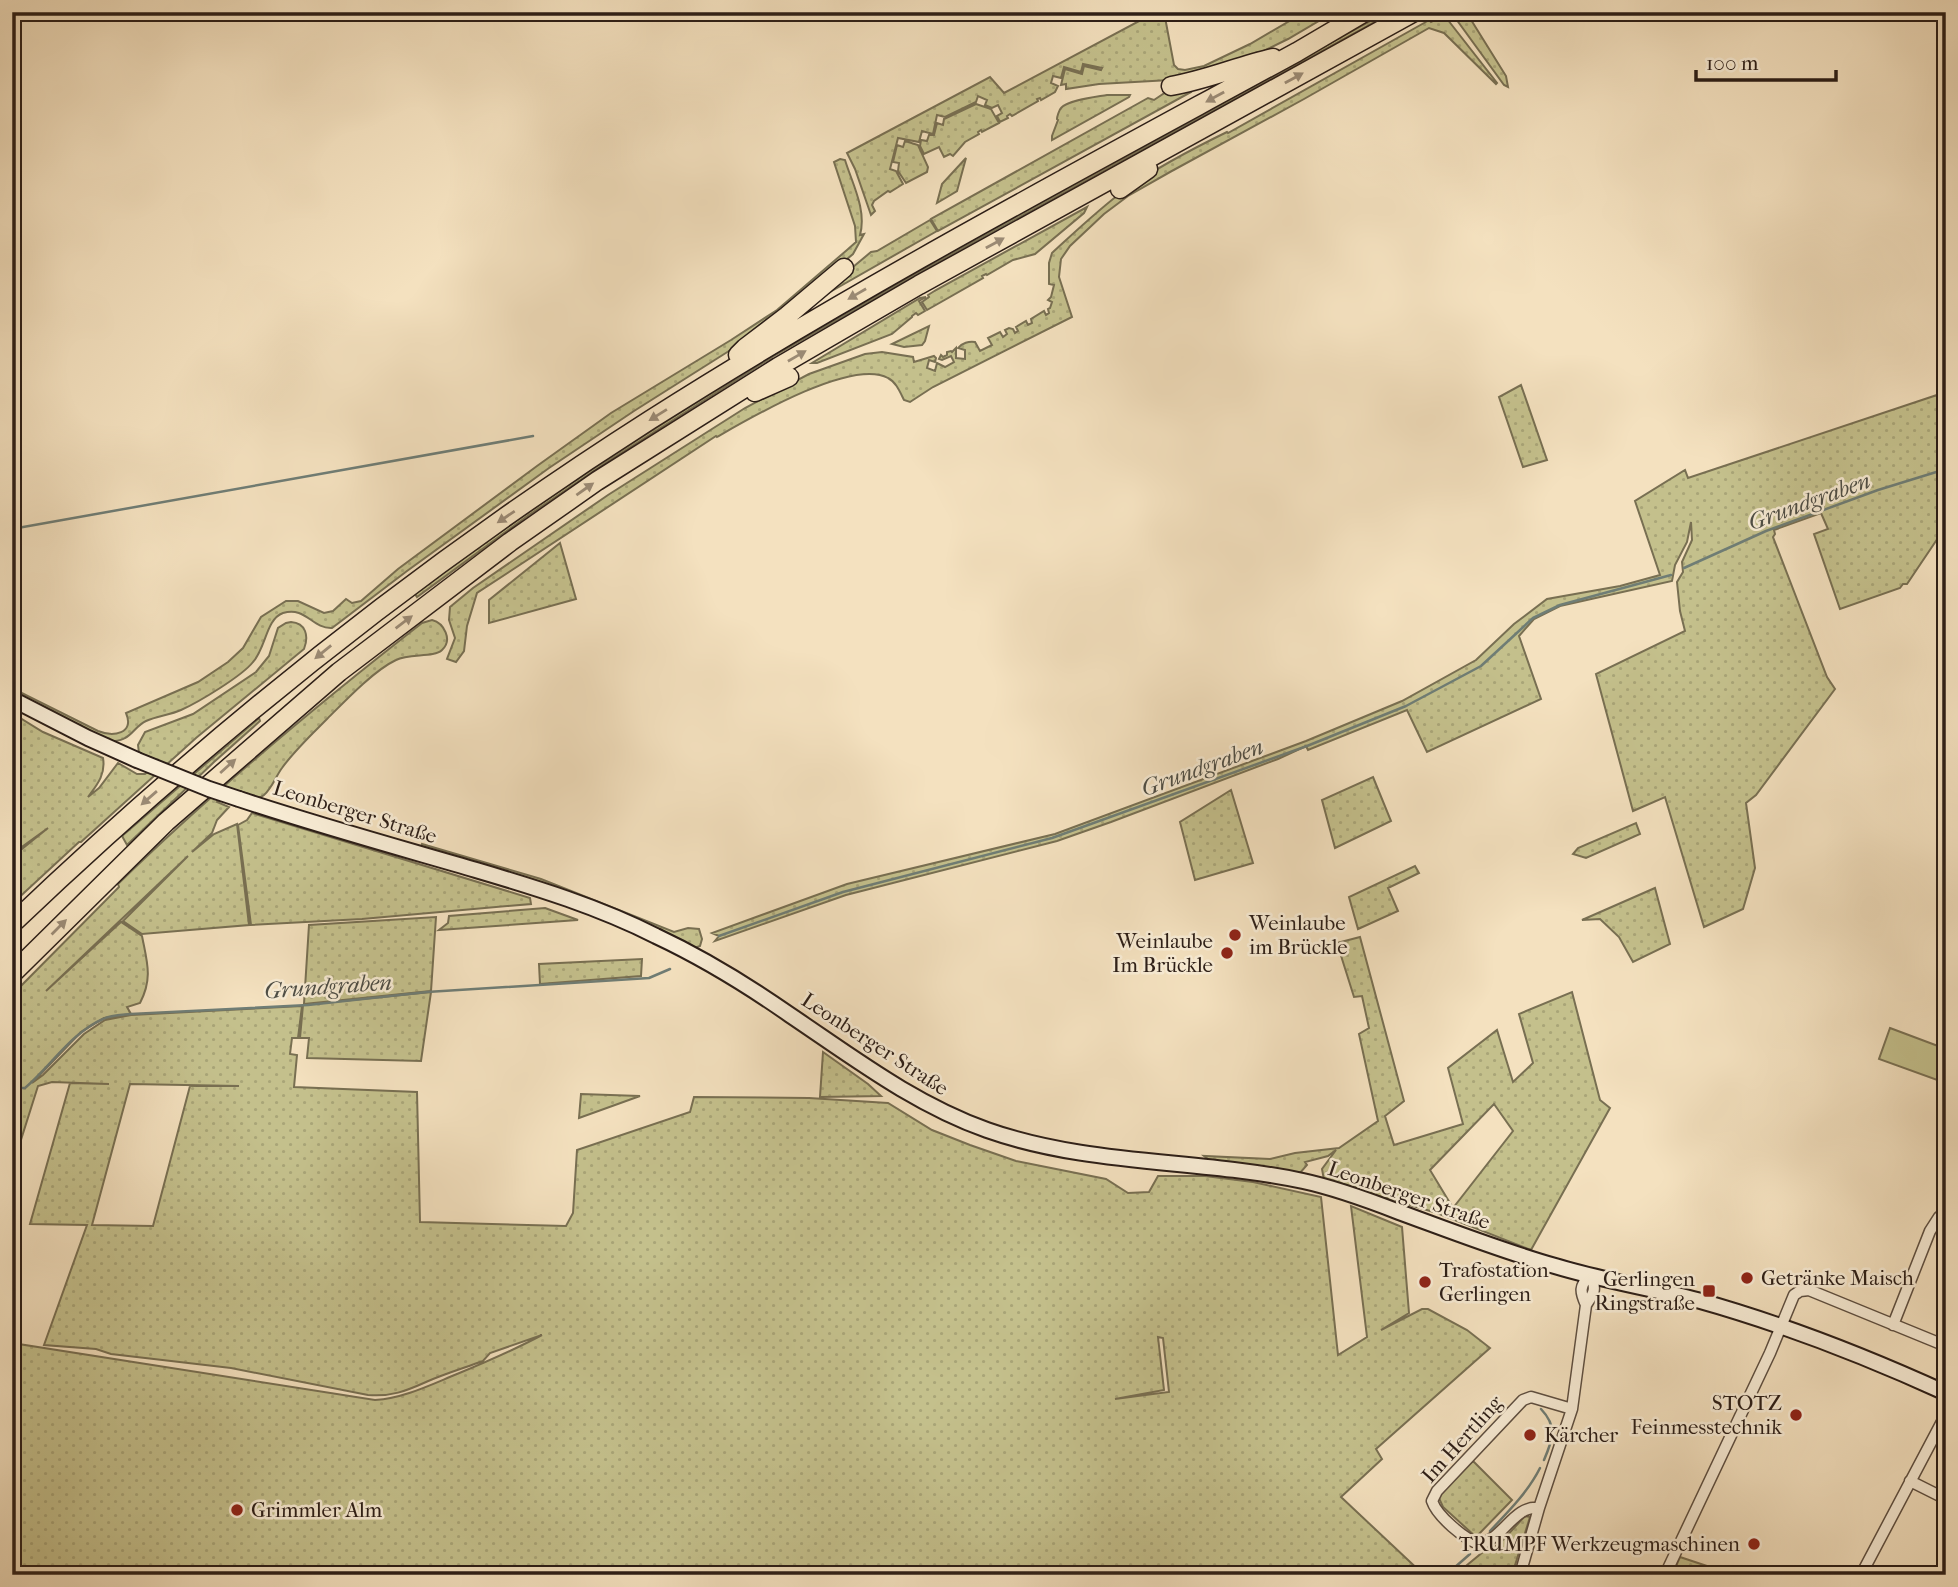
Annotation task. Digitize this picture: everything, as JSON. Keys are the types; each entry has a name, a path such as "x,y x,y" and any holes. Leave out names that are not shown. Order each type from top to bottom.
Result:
{"highway":[{"path":"12,924 178,772 328,648 474,538 649,421 893,274 1365,12"},
{"path":"12,975 166,822 339,671 533,525 608,474 778,367 919,285 1414,12"},
{"path":"1171,86 1297,52"},
{"path":"1120,189 1192,135"},
{"path":"716,379 745,348 844,268"},
{"path":"697,417 789,377"}],"main road":[{"name":"Leonberger Straße","path":"12,699 88,738 209,789 513,881 612,916 689,952 728,974 898,1088 955,1118 989,1131 1066,1151 1242,1170 1308,1182 1385,1206 1508,1252 1692,1299 1781,1326 1880,1363 1946,1393"}],"street":[{"path":"1893,1325 1930,1231 1939,1217 1946,1213"},
{"path":"1520,1575 1539,1507 1572,1409 1586,1306 1594,1293 1595,1285 1590,1275"},
{"path":"1665,1575 1794,1295 1809,1290 1946,1346"},
{"name":"Im Hertling","path":"1539,1507 1530,1506 1494,1538 1480,1544 1466,1538 1434,1508 1432,1501 1437,1491 1523,1400 1531,1397 1572,1409"},
{"path":"1861,1575 1946,1414"},
{"path":"1910,1481 1946,1499"}],"shaded area":[{"path":"1156,12 1164,12 1174,65 1185,70 1204,66 1250,44 1305,12 1334,12 1247,59 1170,80 1099,84 1066,89 1066,84 1061,85 1065,69 1082,74 1084,66 1102,68 1083,64 1081,72 1064,67 1061,78 1053,76 1051,83 1058,86 1055,92 1041,100 1037,99 1038,101 1012,116 1010,114 1000,122 997,116 1002,113 998,105 992,108 985,105 987,100 978,96 976,102 945,117 937,115 933,134 922,131 919,142 898,138 890,169 896,171 903,184 874,201 872,205 875,211 871,215 847,153 990,77 1004,93"},
{"path":"1387,12 1393,12 940,261 774,356 610,460 526,517 417,597 415,594 590,470 771,357 955,250"},
{"path":"1451,12 1472,12 1468,15 1506,76 1508,87 1504,85"},
{"path":"1444,15 1496,84 1444,33 1429,28 1128,196 1104,214 1070,246 1061,259 1059,277 1072,317 933,387 910,402 904,400 896,385 888,378 872,374 851,376 801,393 716,436 477,593 467,626 464,651 456,662 447,659 455,638 449,620 450,607 473,588 608,495 745,408 809,374 865,354 882,352 913,357 914,362 934,356 935,362 929,360 927,368 935,371 937,363 945,367 954,362 951,356 939,359 941,355 943,357 956,348 956,358 965,359 965,350 958,348 968,342 975,342 980,351 992,345 988,338 1000,332 1003,337 1007,334 1005,330 1009,328 1015,333 1018,331 1016,327 1026,321 1028,325 1032,323 1031,319 1044,311 1046,315 1049,313 1052,302 1048,300 1054,285 1049,284 1052,253 1126,189 1175,159 1228,133 1429,20 1431,22"},
{"path":"1166,92 1191,92 938,231 931,219 1148,98 1154,100"},
{"path":"1107,95 1130,95 1052,140 1061,108 1076,101"},
{"path":"976,104 991,109 999,123 978,132 979,134 965,142 953,156 950,154 944,157 939,147 924,154 920,146 921,140 927,141 929,135 934,135 937,123 943,125 944,119"},
{"path":"905,141 918,145 928,167 927,172 906,183 898,171 899,163 893,162 897,145 903,147"},
{"path":"966,158 957,191 937,203 942,184"},
{"path":"845,160 862,216 860,235 864,234 853,254 759,332 549,468 332,628 319,625 298,613 283,613 277,616 269,627 257,656 240,674 189,706 143,723 119,740 109,742 12,693 12,688 98,731 110,734 121,732 128,726 126,713 198,682 228,662 243,648 261,617 286,601 298,601 324,613 333,611 346,599 352,603 361,601 398,569 611,413 777,310 856,242 855,226 834,162"},
{"path":"1087,207 1084,213 1035,254 1013,260 982,276 983,278 927,310 922,302 936,290"},
{"path":"930,220 937,231 823,296 835,282 871,252"},
{"path":"926,297 919,301 925,311 918,315 916,313 892,334 812,363 920,298"},
{"path":"929,326 922,345 904,347 892,344"},
{"path":"1521,385 1547,460 1523,467 1499,397"},
{"path":"1946,392 1946,526 1907,584 1840,609 1814,534 1828,529 1821,513 1774,530 1773,537 1827,677 1835,689 1756,795 1746,803 1755,868 1743,909 1704,927 1665,797 1633,811 1596,674 1685,631 1677,582 1683,572 1682,562 1692,540 1691,522 1687,542 1675,565 1672,581 1560,606 1534,619 1519,636 1541,699 1427,752 1407,710 1308,750 1306,746 1278,759 1057,841 846,895 715,941 719,936 712,933 847,884 1055,834 1306,741 1402,701 1476,660 1514,624 1547,599 1620,586 1660,575 1635,501 1685,470 1688,478"},
{"path":"560,543 576,599 489,623 489,600"},
{"path":"432,620 446,632 447,642 442,650 396,660 368,679 297,749 262,796 251,798 249,794 232,789 217,802 229,807 217,820 212,833 192,852 214,834 237,824 249,925 142,934 123,921 188,856 46,991 121,922 142,936 148,978 140,1003 127,1007 131,1014 104,1018 81,1032 32,1083 84,1034 105,1020 131,1015 302,1006 298,1038 292,1038 290,1054 297,1055 294,1087 417,1092 420,1222 566,1226 573,1213 577,1150 690,1112 694,1097 809,1098 888,1103 932,1130 970,1145 1016,1161 1106,1179 1128,1193 1149,1192 1158,1176 1205,1176 1253,1182 1321,1197 1338,1355 1367,1337 1351,1206 1402,1227 1409,1313 1381,1330 1422,1309 1428,1309 1467,1330 1490,1348 1376,1449 1382,1459 1341,1497 1424,1575 12,1575 12,1343 375,1400 396,1397 427,1387 542,1335 490,1353 483,1361 405,1391 376,1395 231,1368 111,1354 96,1349 44,1345 87,1225 30,1224 70,1083 109,1084 52,1082 38,1086 19,1146 12,1159 12,995 119,887 118,884 228,782 422,623","holes":["130,1084 239,1086 190,1086 153,1226 92,1225","1158,1337 1163,1338 1169,1392 1115,1399 1164,1390"]},
{"path":"291,622 300,625 305,631 304,649 196,738 12,904 12,857 48,828 12,854 12,713 43,732 103,758 102,775 88,797 99,788 118,763 137,774 145,774 159,761 139,753 138,745 145,732 193,714 256,672 269,656 278,628"},
{"path":"259,718 260,721 127,845 122,836"},
{"path":"1373,777 1391,821 1335,848 1322,800"},
{"path":"1231,790 1253,863 1195,880 1180,822"},
{"path":"252,813 530,898 531,904 362,919 251,925 238,825"},
{"path":"1636,823 1640,834 1586,858 1573,854 1578,848"},
{"path":"422,844 541,879 674,932 688,928 699,929 702,939 700,946 692,949 420,851"},
{"path":"1415,866 1419,873 1388,888 1398,911 1358,929 1349,897"},
{"path":"1655,888 1670,944 1633,962 1619,937 1600,919 1582,920"},
{"path":"545,908 578,920 439,930 448,923 449,916"},
{"path":"436,917 431,991 304,1004 309,925"},
{"path":"1360,937 1404,1101 1385,1116 1394,1145 1463,1124 1448,1068 1497,1030 1513,1082 1533,1063 1519,1014 1572,992 1600,1100 1610,1108 1531,1250 1437,1213 1324,1180 1322,1169 1336,1150 1328,1156 1305,1162 1307,1165 1300,1173 1209,1160 1204,1156 1270,1159 1339,1148 1378,1121 1359,1034 1369,1028 1362,996 1354,997 1337,943","holes":["1494,1104 1513,1131 1453,1208 1430,1170"]},
{"path":"642,959 641,976 540,984 539,964"},
{"path":"431,992 421,1061 307,1058 309,1038 300,1038 303,1005"},
{"path":"1890,1028 1946,1049 1946,1066 1940,1081 1879,1059"},
{"path":"823,1052 868,1084 881,1096 820,1097"},
{"path":"581,1094 640,1096 579,1118"},
{"path":"1473,1461 1512,1500 1476,1537 1443,1507 1438,1496"},
{"path":"1525,1516 1530,1517 1512,1575 1455,1575 1503,1540"},
{"path":"1680,1557 1734,1575 1672,1575"}],"waterway":[{"path":"12,529 533,436"},
{"name":"Grundgraben","path":"1684,568 1766,531 1878,490 1946,469"},
{"name":"Grundgraben","path":"719,936 843,892 1052,838 1307,746 1406,706 1481,666 1533,618 1560,605 1671,575"},
{"name":"Grundgraben","path":"12,1088 25,1088 71,1041 92,1025 113,1016 308,1005 427,992 649,978 670,969"},
{"path":"1541,1409 1552,1428 1550,1446 1544,1460"},
{"path":"1490,1531 1524,1493 1540,1468"},
{"path":"1446,1575 1470,1554"}],"place":[{"name":"Weinlaube im Brückle","path":"1235,935"},
{"name":"Weinlaube Im Brückle","path":"1227,953"},
{"name":"Getränke Maisch","path":"1747,1278"},
{"name":"Trafostation Gerlingen","path":"1425,1282"},
{"name":"Gerlingen Ringstraße","path":"1709,1291"},
{"name":"STOTZ Feinmesstechnik","path":"1796,1415"},
{"name":"Kärcher","path":"1530,1435"},
{"name":"Grimmler Alm","path":"237,1510"},
{"name":"TRUMPF Werkzeugmaschinen","path":"1754,1544"}]}
